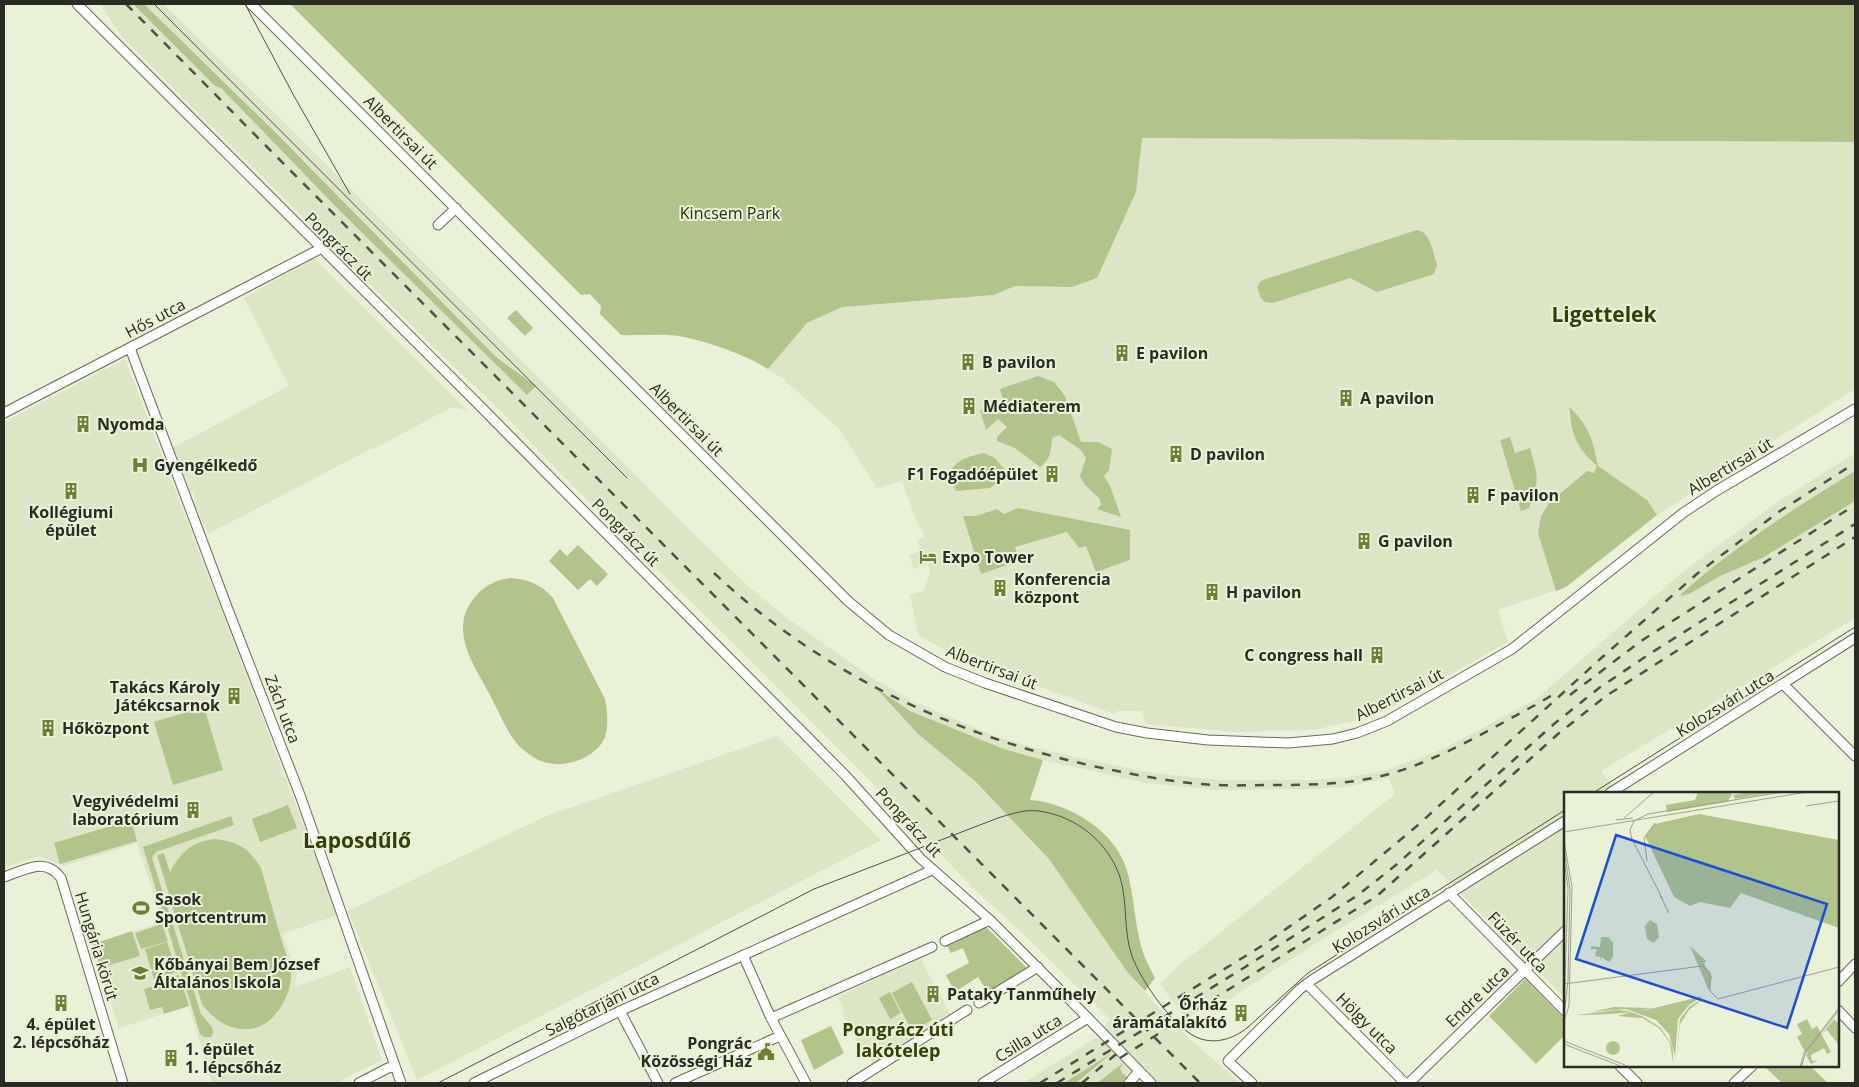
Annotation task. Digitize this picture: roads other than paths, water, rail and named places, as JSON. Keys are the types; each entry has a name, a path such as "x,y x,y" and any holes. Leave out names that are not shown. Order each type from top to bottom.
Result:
{"street":[{"name":"Pongrácz út","path":"77,4 320,249 488,414 845,775 920,858 990,920 1151,1083"},
{"name":"Albertirsai út","path":"251,4 848,601 890,635 945,667 1116,727 1147,733 1208,740 1288,743 1333,739 1357,733 1387,721 1512,649 1684,513 1716,491 1855,409"},
{"path":"438,225 456,208"},
{"name":"Hős utca","path":"4,413 320,249"},
{"name":"Zách utca","path":"130,348 300,795 401,1083"},
{"name":"Kolozsvári utca","path":"1622,790 1855,638"},
{"path":"1783,684 1855,756"},
{"name":"Kolozsvári utca","path":"1252,1083 1228,1061 1307,984 1564,822"},
{"name":"Hungária körút","path":"4,877 36,866 47,866 56,871 61,878 123,1083"},
{"name":"Salgótarjáni utca","path":"474,1083 620,1011 932,870"},
{"name":"Füzér utca","path":"1449,893 1564,1010"},
{"path":"945,941 990,920"},
{"name":"Endre utca","path":"1407,1083 1564,932"},
{"path":"772,1018 931,947"},
{"path":"743,955 780,1036 806,1083"},
{"path":"1839,981 1855,964"},
{"path":"979,1003 1038,968"},
{"name":"Hölgy utca","path":"1307,984 1407,1083"},
{"path":"852,1083 967,1010"},
{"path":"620,1011 658,1083"},
{"path":"1839,1011 1855,1028"},
{"name":"Csilla utca","path":"983,1083 1088,1018"},
{"path":"675,1083 780,1036"},
{"path":"359,1083 388,1068 394,1067"},
{"path":"1621,1067 1637,1083"},
{"path":"1734,1083 1751,1067"},
{"path":"1129,1083 1139,1071"}],"tram line":[{"path":"154,4 627,478"},
{"path":"245,4 294,96 350,194"},
{"path":"1595,792 1855,627"},
{"path":"438,1083 814,889 998,818 1029,811 1039,811 1066,818 1099,842 1115,864 1120,877 1129,946 1136,966 1151,991 1170,1016 1191,1034 1207,1040 1226,1039 1237,1035 1247,1028 1308,973 1564,811"}],"railway":[{"path":"126,4 1200,1083"},
{"path":"1040,1083 1260,947 1332,897 1418,825 1599,660 1698,573 1780,511 1855,463"},
{"path":"1570,695 1641,641 1855,505"},
{"path":"1057,1083 1358,895 1396,865 1554,724 1599,688 1855,524"},
{"path":"1120,1058 1377,896 1558,734 1606,696 1855,537"},
{"path":"714,573 756,610 802,643 849,673 899,699 951,722 1004,741 1057,757 1165,780 1225,785 1298,785 1329,784 1374,778 1409,768 1447,752 1554,694"},
{"path":"1082,1083 1115,1055 1124,1051"}],"place":[{"name":"E pavilon","path":"1122,353"},
{"name":"B pavilon","path":"968,362"},
{"name":"A pavilon","path":"1346,398"},
{"name":"Médiaterem","path":"969,406"},
{"name":"Nyomda","path":"83,424"},
{"name":"D pavilon","path":"1176,454"},
{"name":"Gyengélkedő","path":"140,465"},
{"name":"F1 Fogadóépület","path":"1052,474"},
{"name":"Kollégiumi épület","path":"71,491"},
{"name":"F pavilon","path":"1473,495"},
{"name":"G pavilon","path":"1364,541"},
{"name":"Expo Tower","path":"928,557"},
{"name":"Konferencia központ","path":"1000,588"},
{"name":"H pavilon","path":"1212,592"},
{"name":"C congress hall","path":"1377,655"},
{"name":"Takács Károly Játékcsarnok","path":"234,696"},
{"name":"Hőközpont","path":"48,728"},
{"name":"Vegyivédelmi laboratórium","path":"193,810"},
{"name":"Sasok Sportcentrum","path":"141,908"},
{"name":"Kőbányai Bem József Általános Iskola","path":"140,973"},
{"name":"Pataky Tanműhely","path":"933,994"},
{"name":"4. épület 2. lépcsőház","path":"61,1003"},
{"name":"Őrház áramátalakító","path":"1241,1013"},
{"name":"Pongrác Közösségi Ház","path":"766,1052"},
{"name":"1. épület 1. lépcsőház","path":"171,1058"}],"district":[{"name":"Ligettelek","path":"1604,314"},
{"name":"Laposdűlő","path":"357,840"},
{"name":"Pongrácz úti lakótelep","path":"898,1039"}],"park label":[{"name":"Kincsem Park","path":"730,213"}]}
